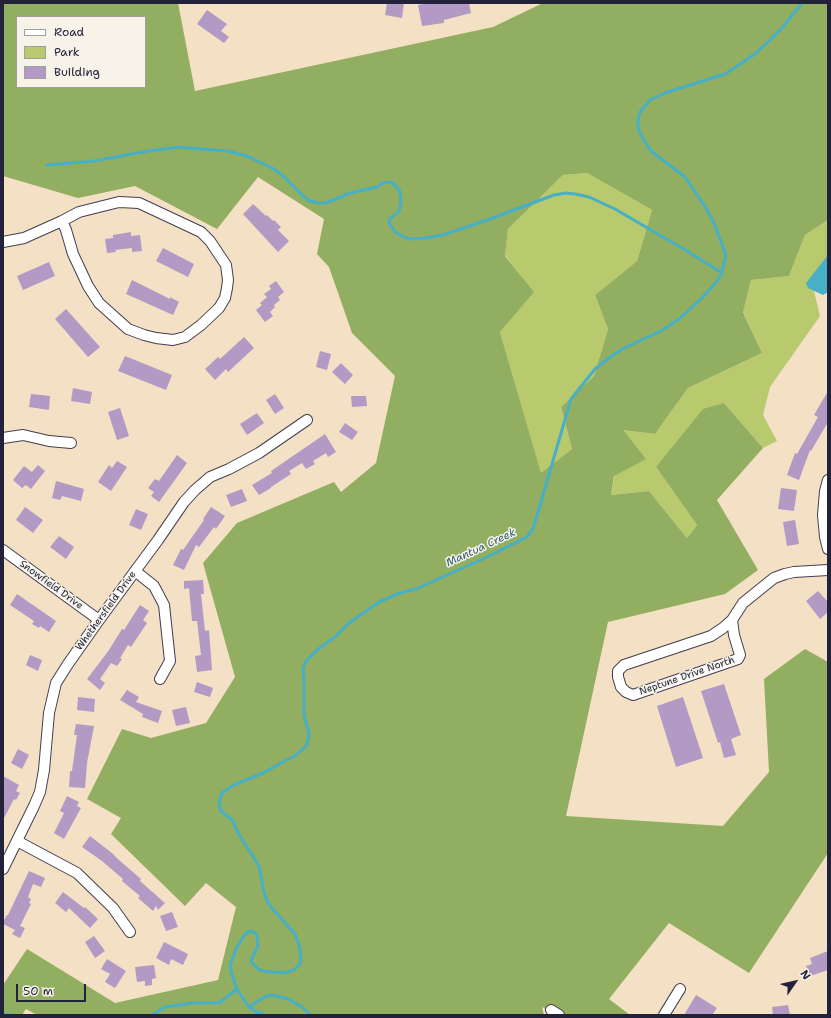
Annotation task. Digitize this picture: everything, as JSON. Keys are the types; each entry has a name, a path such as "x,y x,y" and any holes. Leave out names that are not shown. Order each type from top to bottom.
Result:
{"street":[{"path":"3,242 24,238 62,222 79,212 119,202 139,203 201,232 210,241 226,266 228,280 225,298 219,308 209,319 185,336 173,340 156,338 128,329 99,303 88,286 73,254 62,222"},
{"name":"Whethersfield Drive","path":"3,869 40,792 44,770 49,713 56,683 99,620 194,490 210,477 229,469 258,453 307,420"},
{"path":"3,438 23,435 49,441 71,443"},
{"path":"828,480 825,491 823,515 825,538 828,549"},
{"name":"Snowfield Drive","path":"5,555 99,620"},
{"name":"Neptune Drive North","path":"732,620 734,635 740,656 738,659 633,695 626,692 621,687 618,671 624,665 711,636 732,620 743,603 774,578 794,572 828,570"},
{"path":"135,571 154,586 164,605 170,661 160,679"},
{"path":"17,841 77,873 113,908 130,932"},
{"path":"664,1015 680,989"}],"green space":[{"path":"3,3 178,3 195,91 493,27 543,3 828,3 828,220 805,235 789,276 751,280 743,312 762,353 688,388 655,434 623,430 646,459 614,476 611,495 649,491 687,538 697,525 656,467 703,409 724,403 763,448 717,500 758,570 725,594 608,622 566,816 723,826 769,772 764,679 805,649 828,662 828,853 749,973 669,923 609,999 630,1015 557,1015 542,1007 544,1015 37,1015 26,1009 22,1015 3,1015 3,985 27,949 115,1003 218,980 236,907 206,883 185,906 111,834 121,818 87,799 122,729 151,738 206,723 235,677 203,563 237,523 334,482 341,492 376,463 395,376 352,333 329,267 317,254 324,219 258,177 217,229 135,186 78,198 3,176","holes":["587,173 652,210 637,261 595,295 608,329 594,376 561,407 572,449 541,473 500,332 534,292 505,256 508,229 563,175"]},
{"path":"587,173 652,210 637,261 595,295 608,329 594,376 561,407 572,449 541,474 500,332 533,292 505,255 508,229 563,175"},
{"path":"828,220 828,291 814,291 820,316 770,387 763,415 777,441 763,448 724,403 656,467 697,525 687,538 649,491 611,495 623,430 655,434 688,388 762,353 743,311 751,280 789,276 805,235"}],"water":[{"path":"828,255 828,292 823,295 808,288 806,283"}],"building":[{"path":"387,3 404,3 402,18 385,15"},
{"path":"430,3 469,3 471,13 444,20 444,23 422,26 418,5"},
{"path":"207,10 227,24 221,31 229,37 224,43 197,24"},
{"path":"253,204 281,227 278,230 289,241 278,252 243,214"},
{"path":"131,232 131,236 140,235 142,251 132,252 132,248 115,250 116,252 107,253 105,239 113,238 113,235"},
{"path":"163,248 194,264 188,277 156,261"},
{"path":"49,262 55,276 23,290 17,276"},
{"path":"132,280 179,302 173,315 126,294"},
{"path":"276,281 284,292 278,297 280,300 274,305 275,307 270,312 273,316 265,322 256,310 262,305 260,303 267,297 264,294 271,289 269,286"},
{"path":"66,309 100,347 88,357 55,319"},
{"path":"244,337 254,348 228,372 226,369 215,380 205,369 218,357 220,359"},
{"path":"320,351 331,354 327,370 316,367"},
{"path":"125,356 172,375 166,390 118,371"},
{"path":"341,363 353,375 345,384 332,372"},
{"path":"73,388 92,392 90,404 71,401"},
{"path":"828,391 828,422 811,451 810,450 799,480 787,475 795,453 797,454 818,417 814,415"},
{"path":"31,394 50,396 49,410 29,407"},
{"path":"275,394 284,408 275,414 266,400"},
{"path":"351,396 366,396 367,406 352,407"},
{"path":"120,408 129,436 117,440 108,412"},
{"path":"257,413 264,423 247,435 240,424"},
{"path":"345,423 358,432 352,440 339,432"},
{"path":"325,434 336,452 328,457 326,453 313,461 315,464 306,469 302,463 289,471 291,474 259,495 252,485 272,473 271,471"},
{"path":"177,455 187,463 159,502 151,496 154,492 148,488 155,479 159,481"},
{"path":"117,461 127,467 111,491 98,482 109,465 112,468"},
{"path":"38,465 45,471 31,489 26,485 22,488 13,480 24,466 32,472"},
{"path":"56,481 84,489 81,501 62,496 60,500 52,498"},
{"path":"781,488 797,490 794,511 778,509"},
{"path":"242,489 247,501 231,507 226,495"},
{"path":"25,507 43,520 33,533 16,520"},
{"path":"211,507 225,516 216,529 214,527 199,547 196,545 184,570 173,565 181,549 183,550 204,520 203,519"},
{"path":"136,509 148,514 141,530 129,525"},
{"path":"795,520 799,544 787,546 783,522"},
{"path":"59,536 74,547 66,559 50,547"},
{"path":"203,580 204,594 201,594 205,631 209,630 212,670 197,672 195,656 201,655 197,621 192,621 189,588 184,589 184,581"},
{"path":"818,591 828,602 828,612 820,619 806,601"},
{"path":"17,594 56,621 49,632 40,626 39,628 32,624 34,621 10,605"},
{"path":"140,605 149,611 143,620 147,623 131,647 128,645 117,666 111,663 100,679 105,683 100,690 87,679 109,650 122,629 124,630"},
{"path":"30,655 42,660 38,671 26,665"},
{"path":"197,682 213,688 210,697 194,692"},
{"path":"724,684 741,735 731,739 736,755 724,758 720,742 718,743 701,691"},
{"path":"127,690 139,697 136,702 162,711 158,723 142,717 143,714 120,700"},
{"path":"78,697 95,699 94,712 77,710"},
{"path":"683,697 703,758 676,767 657,706"},
{"path":"186,707 190,723 176,726 172,710"},
{"path":"76,724 94,726 87,763 85,788 69,787 70,771 72,771 77,735 74,735"},
{"path":"18,749 29,755 22,769 11,763"},
{"path":"3,776 19,785 16,791 20,793 16,800 14,799 3,820"},
{"path":"67,796 79,802 77,806 81,808 64,839 54,833 64,813 60,811"},
{"path":"90,836 112,853 165,903 158,910 156,906 153,911 138,898 140,896 122,881 123,879 102,861 82,847"},
{"path":"29,871 45,878 41,887 33,884 28,897 31,899 29,903 31,904 20,926 25,928 20,938 12,934 15,930 3,924 3,922 8,915"},
{"path":"63,892 84,908 85,907 98,919 90,928 69,908 66,912 55,903"},
{"path":"172,912 178,927 166,931 160,916"},
{"path":"94,936 105,951 95,958 85,942"},
{"path":"164,942 188,954 183,965 171,959 169,965 156,958"},
{"path":"828,951 828,970 810,976 806,966 812,964 810,958"},
{"path":"107,959 126,971 115,988 105,982 110,974 101,969"},
{"path":"154,965 156,978 152,979 152,985 145,986 145,981 137,982 135,967"},
{"path":"696,995 717,1008 712,1015 684,1015"},
{"path":"788,1005 790,1015 773,1015 772,1007"}],"waterway":[{"name":"Mantua Creek","path":"263,1015 262,1013 256,1012 248,1006 237,989 230,965 237,947 246,933 249,931 254,932 257,935 258,946 251,961 253,964 258,969 263,971 284,973 294,970 300,964 301,956 299,945 295,934 267,901 259,866 238,833 233,821 221,811 219,803 222,793 234,785 263,773 296,755 307,745 309,733 304,715 303,668 306,661 317,650 336,636 349,623 379,602 400,593 416,589 527,537 533,529 571,399 595,369 624,348 661,331 679,319 702,298 717,281 721,275 726,255 714,223 706,208 685,177 651,151 638,128 640,112 650,100 665,93 725,74 742,63 769,41 783,27 802,3"},
{"path":"47,165 94,161 178,147 227,151 247,156 274,169 303,196 310,201 319,203 326,203 350,193 377,187 383,183 391,182 400,192 401,203 399,211 389,220 389,223 395,232 406,238 412,239 443,235 554,195 566,193 575,194 589,197 615,209 722,273"},
{"path":"152,1015 165,1007 192,1003 219,1003 237,989"},
{"path":"249,1007 266,996 273,995 288,999 302,1007 311,1015"},
{"path":"3,1014 11,1015"}]}
